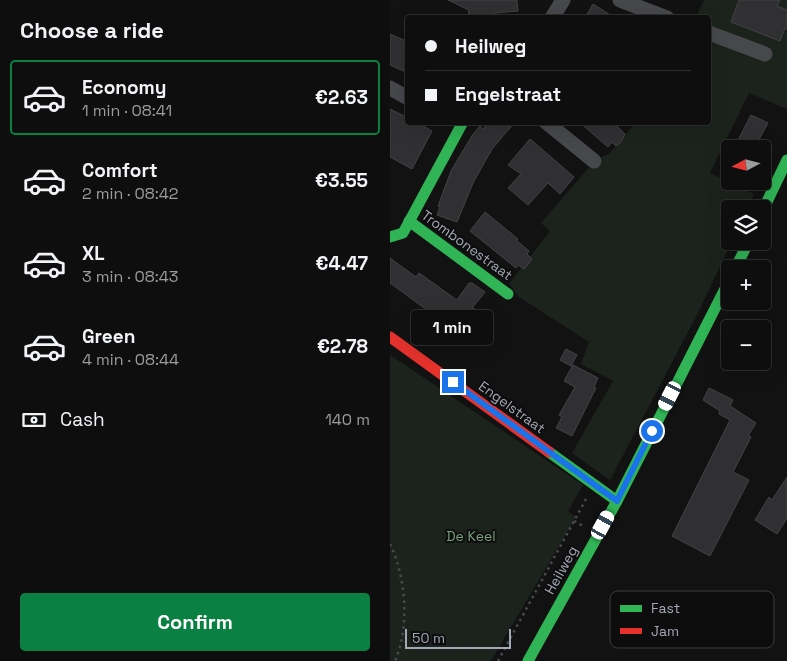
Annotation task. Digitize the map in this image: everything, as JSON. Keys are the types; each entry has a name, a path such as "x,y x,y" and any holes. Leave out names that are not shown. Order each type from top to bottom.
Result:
{"street":[{"path":"554,15 563,0"},
{"path":"620,0 659,15"},
{"path":"711,34 765,54"},
{"path":"390,88 405,96"},
{"path":"390,237 403,233 457,125"},
{"path":"550,125 594,161"},
{"path":"768,200 787,160"},
{"name":"Trombonestraat","path":"409,221 508,294"},
{"name":"Heilweg","path":"528,661 617,501 721,297"},
{"name":"Engelstraat","path":"390,336 617,501"}],"path":[{"name":"Heilweg","path":"498,661 594,484"},
{"path":"390,544 402,583 404,606 403,632 395,661"}],"green space":[{"path":"704,0 787,0 787,109 749,93 726,140 721,140 721,150 710,173 721,178 721,190 746,190 754,194 751,200 721,200 721,250 728,250 723,260 721,260 721,264 698,313 610,480 572,453 613,381 581,364 589,342 519,297 509,284 550,231 541,223 596,159 609,154 633,125 711,125 711,15 697,15"},
{"name":"De Keel","path":"390,355 583,485 568,511 576,517 491,661 390,661"}],"building":[{"path":"448,0 517,0 518,11 495,13 495,15 472,15 468,13 469,10"},
{"path":"739,0 780,0 777,6 787,10 787,29 785,28 780,41 731,22"},
{"path":"593,4 610,15 587,15"},
{"path":"390,34 405,41 405,72 390,65"},
{"path":"390,109 405,116 405,125 421,125 432,131 412,169 390,157"},
{"path":"751,115 768,123 759,140 738,140"},
{"path":"486,125 512,125 492,149 473,183 457,222 437,215 440,207 438,206 451,171 473,134 480,126 483,129"},
{"path":"582,125 616,125 625,134 621,142 616,146 612,142 608,147"},
{"path":"530,139 574,177 560,194 548,183 528,205 508,188 521,174 508,165"},
{"path":"485,212 518,239 516,240 529,251 527,254 532,259 524,269 518,265 516,268 470,231"},
{"path":"390,258 416,277 419,273 457,300 469,283 485,292 472,308 475,309 473,313 488,323 476,340 471,337 468,340 390,283"},
{"path":"566,349 577,355 571,366 560,360"},
{"path":"573,365 598,378 594,387 596,388 572,436 556,428 562,417 559,415 575,387 564,381"},
{"path":"709,388 733,400 730,406 756,423 748,436 751,437 733,472 749,480 710,556 672,536 730,420 719,414 720,411 703,400"},
{"path":"787,477 787,518 777,534 755,520 769,497 772,500"}],"traffic: fast":[{"path":"390,237 403,233 461,125"},
{"path":"768,200 787,160"},
{"path":"409,221 508,294"},
{"path":"740,260 744,250"},
{"path":"528,661 617,501 721,297"},
{"path":"549,452 617,501"}],"traffic: jam":[{"path":"390,337 549,452"}],"route":[{"path":"453,382 617,501 652,431"}]}
